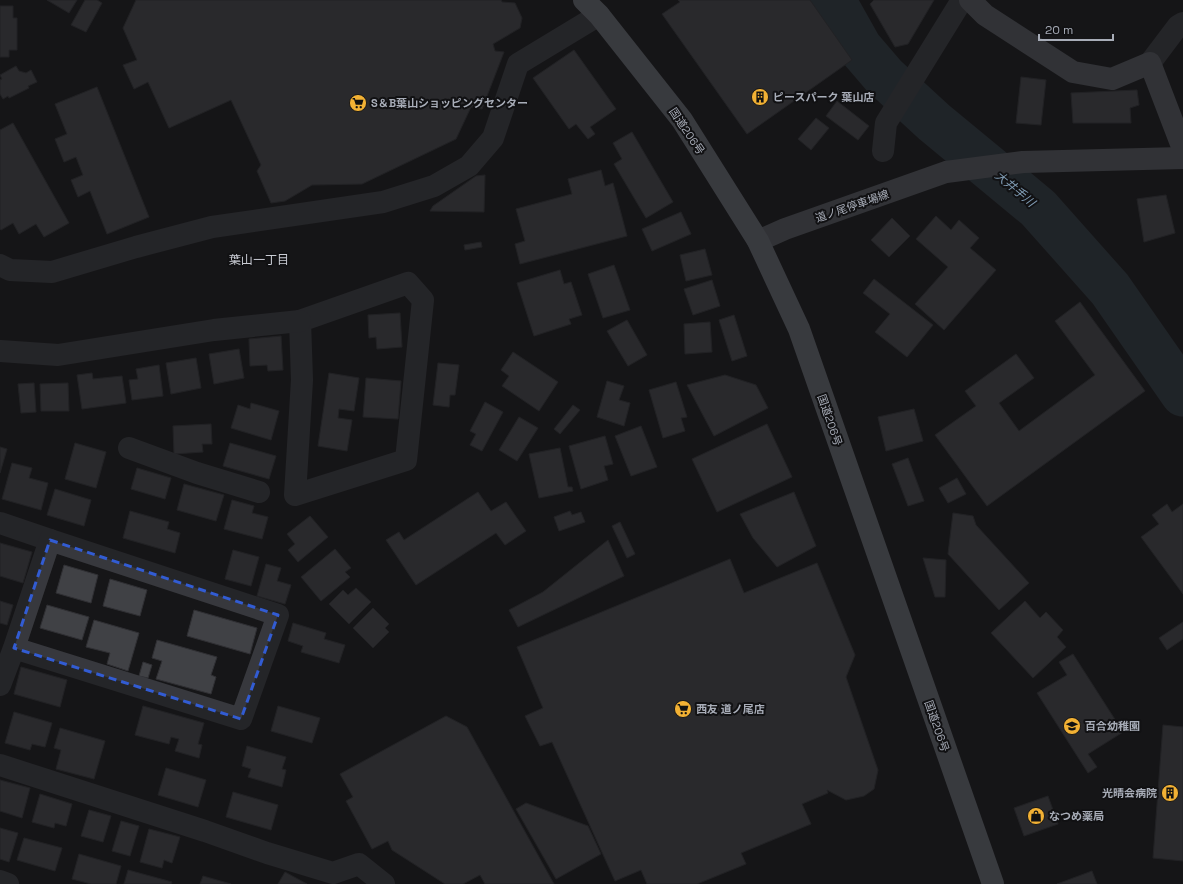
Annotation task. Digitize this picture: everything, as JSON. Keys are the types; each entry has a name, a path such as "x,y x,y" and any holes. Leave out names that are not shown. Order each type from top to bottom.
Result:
{"highway":[{"name":"国道206号","path":"584,0 599,15 682,120 758,241 798,329 992,884"}],"main road":[{"path":"970,0 985,15 1073,72 1112,79 1150,63 1183,149"},
{"name":"道ノ尾停車場線","path":"758,241 785,229 946,172 1023,162 1183,158"}],"street":[{"path":"883,151 886,123 962,0"},
{"path":"0,265 10,270 52,272 212,226 383,202 434,186 469,166 493,138 518,64 599,15"},
{"path":"1150,63 1178,26 1183,23"},
{"path":"0,351 58,355 214,330 300,321 408,283 424,300 406,460 295,495 302,380 300,321"},
{"path":"129,448 197,473 259,492"},
{"path":"0,523 278,615 241,719 14,648"},
{"path":"0,685 50,540"},
{"path":"0,765 205,831 267,853 333,873 358,864 384,884"},
{"path":"0,881 8,884"}],"highlighted area":[{"path":"50,540 278,615 241,719 14,648"}],"building":[{"path":"47,0 77,0 69,13"},
{"path":"85,0 97,0 102,3 86,32 71,25"},
{"name":"S＆B葉山ショッピングセンター","path":"136,0 501,0 502,2 515,3 522,18 520,28 493,44 495,51 504,52 482,109 471,107 456,139 362,184 312,185 285,201 271,203 257,171 261,165 231,100 169,128 148,82 134,89 123,65 137,60 123,28"},
{"name":"ピースパーク 葉山店","path":"678,0 810,0 852,60 747,134 662,14 680,2"},
{"path":"874,0 934,0 908,44 895,47 870,4"},
{"path":"0,6 13,6 13,18 17,18 17,50 9,50 9,57 0,57"},
{"path":"574,50 616,109 590,127 595,134 588,139 576,124 569,129 533,78"},
{"path":"16,66 19,71 26,73 31,70 37,82 28,86 29,88 9,98 8,96 3,99 0,94 0,80 2,79 0,75"},
{"path":"1021,77 1046,80 1041,125 1016,123"},
{"path":"97,87 149,217 107,234 90,191 78,197 71,180 83,175 76,157 64,162 55,139 67,134 55,104"},
{"path":"1137,90 1139,105 1130,108 1131,123 1073,123 1071,93"},
{"path":"837,101 869,126 858,140 826,116"},
{"path":"816,118 829,128 811,150 798,139"},
{"path":"13,123 69,223 44,237 36,224 19,234 13,223 1,230 0,229 0,130"},
{"path":"632,132 673,202 646,218 614,164 622,159 613,143"},
{"path":"601,170 605,186 613,183 627,236 520,264 515,244 525,241 516,209 572,194 568,179"},
{"path":"485,175 484,212 430,211 433,206 476,176"},
{"path":"1166,195 1175,233 1144,242 1137,199"},
{"path":"681,212 691,234 652,251 642,229"},
{"path":"936,216 951,230 959,220 979,238 970,248 996,270 944,330 915,304 948,267 916,239"},
{"path":"892,218 910,236 889,257 871,240"},
{"path":"481,242 482,247 465,250 464,245"},
{"path":"705,249 712,275 686,281 680,255"},
{"path":"614,265 630,310 603,318 588,274"},
{"path":"560,270 564,284 571,282 582,315 569,319 571,324 534,336 517,283"},
{"path":"874,279 933,325 907,357 875,332 890,314 863,293"},
{"path":"712,280 720,306 693,315 684,289"},
{"path":"1080,302 1145,391 987,506 935,435 976,406 965,391 1016,354 1034,378 999,403 1019,431 1095,375 1055,321"},
{"path":"400,313 402,347 377,349 376,337 369,338 368,315"},
{"path":"734,315 747,356 732,361 719,320"},
{"path":"627,320 647,355 628,366 607,331"},
{"path":"710,322 712,352 685,354 684,324"},
{"path":"281,336 283,370 268,371 267,365 250,366 249,339"},
{"path":"239,349 244,378 214,384 209,354"},
{"path":"513,352 558,382 539,411 502,386 509,376 501,370"},
{"path":"196,358 201,388 171,394 166,363"},
{"path":"438,363 459,365 455,395 450,395 449,407 433,405"},
{"path":"159,365 163,396 132,400 129,380 138,379 136,369"},
{"path":"92,373 93,379 122,376 126,403 82,409 77,375"},
{"path":"329,373 359,378 354,411 339,409 338,418 352,420 347,451 318,446"},
{"path":"725,375 756,385 768,408 714,436 687,385"},
{"path":"366,378 401,381 398,419 363,417"},
{"path":"607,381 624,386 619,400 630,403 624,426 597,417"},
{"path":"676,382 687,417 681,418 685,431 663,438 649,390"},
{"path":"34,383 36,412 21,413 18,384"},
{"path":"68,383 69,411 41,411 40,384"},
{"path":"485,402 503,412 482,451 470,445 476,434 470,431"},
{"path":"251,403 279,411 271,440 231,428 238,405 250,409"},
{"path":"573,405 580,410 560,434 554,429"},
{"path":"914,409 923,441 886,451 878,417"},
{"path":"519,417 538,428 517,461 499,450"},
{"path":"211,424 212,444 202,444 203,452 174,454 173,426"},
{"path":"767,424 792,477 717,512 692,459"},
{"path":"641,426 657,467 631,476 615,436"},
{"path":"605,436 613,464 604,466 608,480 581,489 569,446"},
{"path":"75,443 106,452 96,488 65,479"},
{"path":"230,443 276,456 269,479 223,466"},
{"path":"0,447 7,449 0,473"},
{"path":"560,448 568,487 572,487 573,491 539,498 529,454"},
{"path":"908,458 924,501 908,506 892,464"},
{"path":"12,463 32,468 29,478 48,483 41,510 2,499"},
{"path":"137,468 171,478 165,499 131,489"},
{"path":"957,478 966,494 948,503 939,488"},
{"path":"184,484 224,495 216,521 177,510"},
{"path":"55,489 91,500 84,526 47,515"},
{"path":"478,492 491,511 506,502 526,531 505,545 496,533 416,585 386,540 399,532 404,540"},
{"path":"794,492 816,546 777,567 753,538 740,514"},
{"path":"232,500 254,506 252,513 268,517 262,539 224,529"},
{"path":"1167,504 1172,512 1183,504 1183,594 1141,537 1159,524 1152,515"},
{"path":"130,511 169,522 167,529 180,533 175,553 123,538"},
{"path":"570,511 572,515 581,512 585,522 559,531 554,517"},
{"path":"953,513 973,516 976,525 1029,583 999,610 948,554"},
{"path":"310,516 328,537 298,562 288,550 295,544 287,534"},
{"path":"620,522 635,554 627,558 612,526"},
{"path":"608,540 624,576 518,627 509,610 543,592"},
{"path":"0,543 32,552 23,583 0,576"},
{"path":"335,549 351,568 345,572 350,577 321,601 301,577"},
{"path":"233,550 259,557 251,586 225,579"},
{"path":"923,558 946,560 945,597 935,597"},
{"path":"730,559 744,593 817,563 855,655 846,677 878,770 874,789 864,796 846,800 827,790 828,793 802,804 811,824 741,853 746,864 697,884 647,884 641,870 615,881 552,742 540,746 525,716 543,708 517,647"},
{"path":"266,564 281,568 277,581 291,585 285,604 257,596"},
{"path":"64,565 98,575 91,603 56,593"},
{"path":"110,579 147,590 140,616 103,606"},
{"path":"356,588 371,602 349,624 329,604 343,590 348,595"},
{"path":"0,601 13,605 7,625 0,623"},
{"path":"1025,601 1040,618 1046,612 1063,630 1057,637 1066,647 1033,678 991,633"},
{"path":"47,605 89,617 82,640 40,628"},
{"path":"373,608 389,624 385,628 389,632 373,648 353,628"},
{"path":"194,610 257,628 250,654 187,636"},
{"path":"94,620 139,633 128,671 107,664 110,653 86,647"},
{"path":"1183,622 1183,639 1167,650 1159,638"},
{"path":"293,623 326,633 324,639 345,645 339,663 301,652 303,646 288,641"},
{"path":"157,640 217,657 211,675 216,677 211,694 156,679 162,661 152,658"},
{"path":"1073,654 1123,732 1088,754 1097,767 1088,773 1037,693 1067,675 1059,662"},
{"path":"143,662 152,665 148,678 139,676"},
{"path":"21,667 67,680 60,707 14,694"},
{"path":"143,706 204,723 198,744 202,745 199,758 175,751 179,739 171,737 169,744 135,735"},
{"path":"278,706 320,718 312,743 271,731"},
{"path":"14,712 52,723 45,747 32,744 30,750 5,743"},
{"path":"446,716 467,727 554,884 485,884 480,875 463,884 445,884 392,850 388,841 372,849 346,801 353,797 340,774"},
{"name":"光晴会病院","path":"1163,725 1183,727 1183,861 1153,858"},
{"path":"60,728 105,741 94,779 56,769 61,750 54,748"},
{"path":"247,746 286,757 282,769 286,770 282,787 248,777 251,769 242,766"},
{"path":"166,768 206,780 198,807 158,795"},
{"path":"0,780 30,788 22,818 0,811"},
{"path":"233,792 278,805 271,830 226,817"},
{"path":"40,794 72,804 66,826 55,823 54,828 32,822"},
{"name":"なつめ薬局","path":"1048,796 1058,824 1024,836 1014,808"},
{"path":"526,803 588,826 601,854 556,879 516,809"},
{"path":"89,810 111,816 103,842 81,836"},
{"path":"121,821 139,826 130,856 112,851"},
{"path":"0,828 18,833 9,862 0,859"},
{"path":"149,829 180,837 172,863 164,860 162,868 140,862"},
{"path":"24,838 62,848 55,871 17,860"},
{"path":"79,854 121,866 116,884 91,884 72,879"},
{"path":"128,870 172,882 171,884 124,884"},
{"path":"1092,871 1097,884 1057,884"},
{"path":"285,872 307,884 278,884"},
{"path":"203,876 231,884 200,884"}],"waterway":[{"name":"大井手川","path":"833,0 860,48 884,76 934,122 1038,208 1110,289 1183,394"}],"place":[{"name":"ピースパーク 葉山店","path":"760,97"},
{"name":"S＆B葉山ショッピングセンター","path":"358,103"},
{"name":"西友 道ノ尾店","path":"683,709"},
{"name":"百合幼稚園","path":"1072,726"},
{"name":"光晴会病院","path":"1170,793"},
{"name":"なつめ薬局","path":"1036,816"}],"district":[{"name":"葉山一丁目","path":"259,260"}]}
